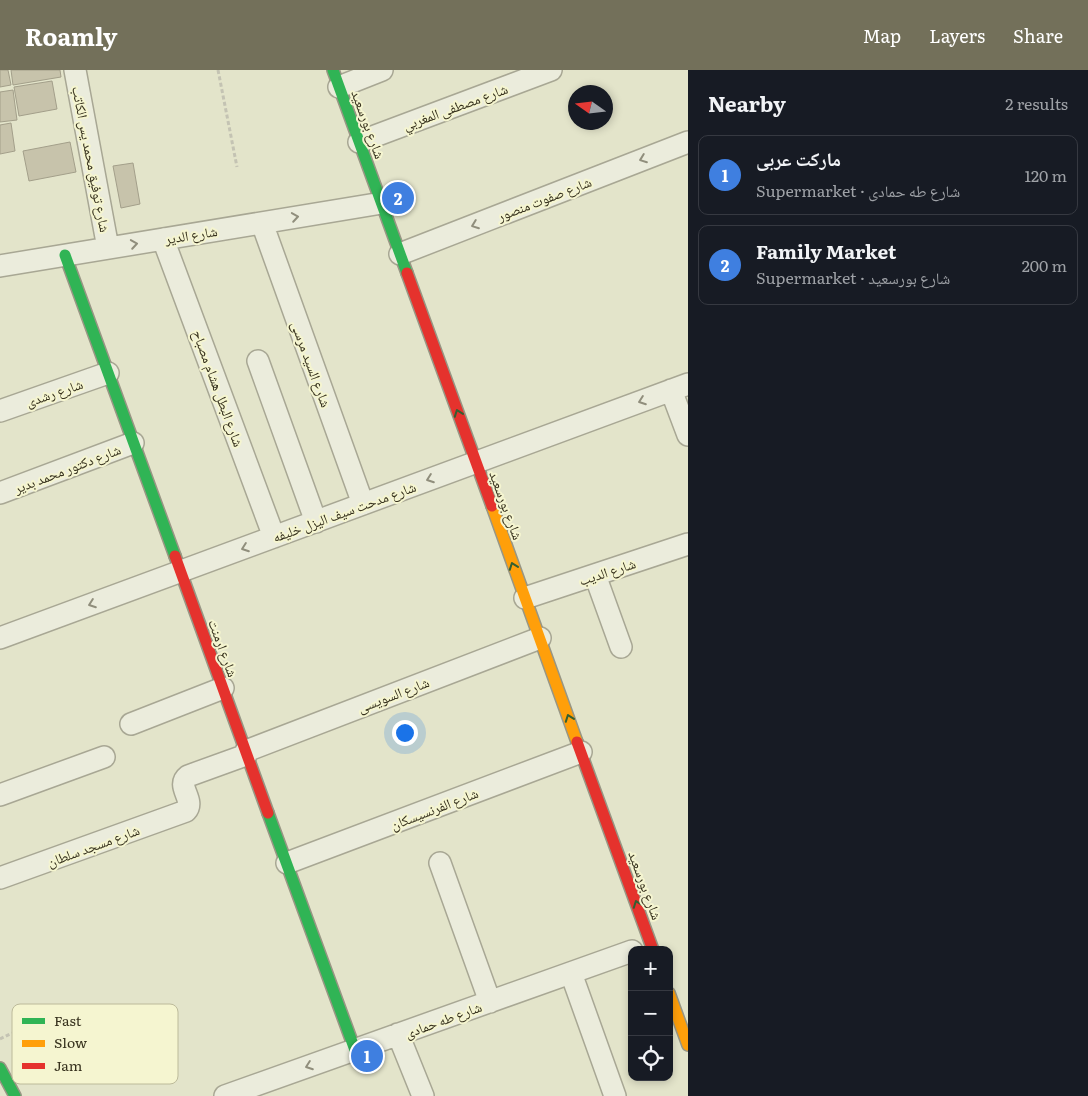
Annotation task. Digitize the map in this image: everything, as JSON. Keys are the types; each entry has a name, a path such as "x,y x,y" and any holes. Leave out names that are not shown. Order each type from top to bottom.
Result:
{"main road":[{"name":"شارع بورسعيد","path":"336,78 581,752 642,946"},
{"name":"شارع ارمنت","path":"65,255 355,1050"},
{"path":"673,1004 688,1045"},
{"path":"0,1068 16,1096"}],"street":[{"name":"شارع توفيق محمد يس الكاتب","path":"75,70 108,248"},
{"path":"336,78 382,70"},
{"name":"شارع مصطفى المغربي","path":"359,142 551,70"},
{"name":"شارع صفوت منصور","path":"400,254 688,142"},
{"name":"شارع الدير","path":"0,266 382,203"},
{"name":"شارع السيد مرسى","path":"262,223 363,504"},
{"name":"شارع البطل هشام مصباح","path":"163,239 274,537"},
{"path":"258,361 316,522"},
{"name":"شارع رشدى","path":"0,411 108,373"},
{"path":"680,387 688,435"},
{"name":"شارع مدحت سيف اليزل خليفه","path":"0,638 680,387"},
{"name":"شارع دكتور محمد بدير","path":"0,493 133,442"},
{"name":"شارع الديب","path":"525,598 688,544"},
{"path":"595,575 621,647"},
{"name":"شارع السويسى","path":"186,811 190,804 183,784 184,779 188,776 540,638"},
{"path":"131,724 223,688"},
{"name":"شارع الفرنسيسكان","path":"286,863 581,752"},
{"path":"0,795 104,757"},
{"name":"شارع مسجد سلطان","path":"0,878 186,811"},
{"path":"440,863 490,1002"},
{"name":"شارع طه حمادى","path":"225,1096 628,954"},
{"path":"571,973 615,1096"},
{"path":"398,1034 423,1096"}],"path":[{"path":"218,70 237,166"},
{"path":"0,1039 12,1033"}],"building":[{"path":"0,70 8,70 11,85 0,87"},
{"path":"11,70 60,70 61,77 13,85"},
{"path":"52,81 57,109 19,116 14,87"},
{"path":"13,90 17,120 0,122 0,92"},
{"path":"11,123 15,151 0,154 0,125"},
{"path":"70,142 76,172 29,181 23,151"},
{"path":"133,163 140,204 121,208 113,166"}],"traffic: fast":[{"path":"333,70 407,273"},
{"path":"65,255 175,556"},
{"path":"268,813 355,1050"},
{"path":"0,1068 15,1096"}],"traffic: slow":[{"path":"492,506 577,742"},
{"path":"673,1004 688,1045"}],"traffic: jam":[{"path":"407,273 492,506"},
{"path":"175,556 268,813"},
{"path":"577,742 652,946"}],"place":[{"name":"Family Market","path":"398,198"},
{"name":"ماركت عربى","path":"367,1056"}]}
